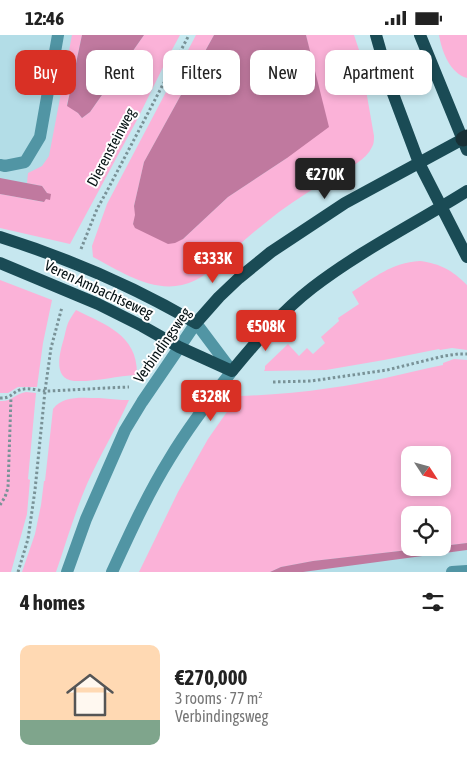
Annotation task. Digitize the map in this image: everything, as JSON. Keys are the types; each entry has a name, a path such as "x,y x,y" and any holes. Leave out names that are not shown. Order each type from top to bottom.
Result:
{"main road":[{"path":"376,35 392,91 419,163 467,257"},
{"path":"420,35 466,142"},
{"name":"Verbindingsweg","path":"196,323 239,278 271,252 345,203 419,163 466,142"},
{"path":"232,371 280,316 311,289 338,269 467,191"},
{"name":"Veren Ambachtseweg","path":"0,237 96,272 166,306 196,323"},
{"name":"Veren Ambachtseweg","path":"0,263 98,304 179,347 232,371"}],"street":[{"path":"0,165 5,167 25,162 40,137 58,35"},
{"name":"Verbindingsweg","path":"67,572 86,519 125,430 196,323"},
{"name":"Veren Ambachtseweg","path":"196,323 232,371"},
{"path":"112,572 139,514 169,459 204,407 232,371"},
{"path":"452,572 467,571"}],"path":[{"name":"Dierensteinweg","path":"81,249 106,191 189,35"},
{"path":"18,572 28,539 51,348 62,307"},
{"path":"273,382 311,381 387,370 444,356 467,354"},
{"path":"0,398 11,397 16,391 23,389 45,391 129,387"},
{"path":"1,504 6,497 8,488 11,397"}],"shaded area":[{"path":"0,35 152,35 143,50 86,50 86,95 117,95 62,188 0,195"},
{"path":"72,35 82,35 76,63 76,50 69,50"},
{"path":"82,35 144,35 133,50 86,50 86,95 102,95 90,112 82,118 67,106 69,95 76,95 76,63"},
{"path":"144,35 180,35 172,50 163,50 163,67 153,87 153,50 133,50"},
{"path":"196,35 214,35 206,50 188,50"},
{"path":"214,35 306,35 310,50 250,50 250,95 315,95 315,71 329,127 287,158 228,197 183,239 168,244 135,228 133,224 134,206 144,162 181,95 240,95 240,50 206,50"},
{"path":"306,35 354,35 359,50 325,50 325,95 367,95 374,136 373,146 361,160 279,212 219,264 198,279 182,285 158,286 136,279 93,257 92,246 107,204 164,95 181,95 144,162 134,206 136,215 133,224 183,239 228,197 287,158 305,95 315,95 315,50 309,50"},
{"path":"439,35 467,35 467,78 451,67 442,48"},
{"path":"61,95 69,95 67,105 82,118 90,112 102,95 149,95 70,244 0,228 0,194 43,202 46,199 50,199 42,186 27,183 28,173 42,166 49,156"},
{"path":"0,178 42,186 47,193 51,194 50,200 46,199 44,202 0,194"},
{"path":"420,261 446,268 467,285 467,350 439,349 326,370 264,371 265,366 288,344 299,356 307,348 313,354 325,343 321,337 339,321 338,318 359,304 352,292 392,268"},
{"path":"0,280 52,300 43,343 37,387 18,387 8,393 0,393"},
{"path":"76,310 109,327 126,341 136,361 137,375 74,381 67,379 63,375 59,364 61,350 68,323"},
{"path":"454,359 467,360 467,543 451,545 451,506 401,506 401,551 313,561 281,567 270,572 139,572 178,492 208,439 238,396 344,386 443,365 443,363"},
{"path":"26,392 36,393 28,479 30,480 27,514 11,572 0,572 0,401"},
{"path":"99,398 129,400 87,484 56,572 22,572 35,534 41,505 53,409 67,399"},
{"path":"467,512 467,572 230,572 401,548 401,556 451,556 451,515"},
{"path":"467,543 467,550 451,552 451,545"},
{"path":"401,551 401,556 422,556 303,572 270,572 281,567 313,561"}]}
